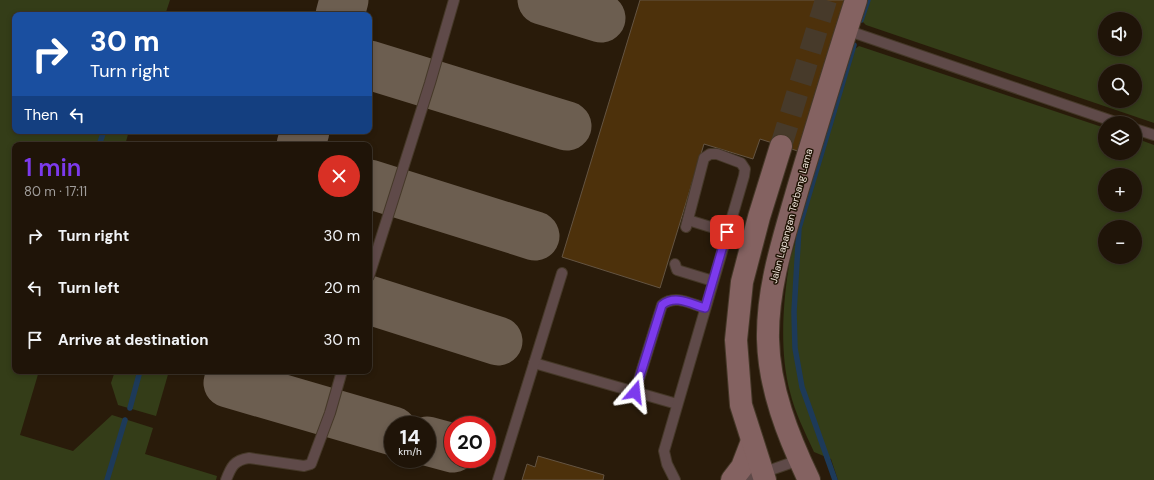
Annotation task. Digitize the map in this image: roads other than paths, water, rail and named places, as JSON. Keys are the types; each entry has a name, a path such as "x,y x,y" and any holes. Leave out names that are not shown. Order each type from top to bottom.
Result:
{"main road":[{"name":"Jalan Lapangan Terbang Lama","path":"809,480 799,460 776,397 768,339 772,287 790,217 856,0"},
{"path":"759,478 752,441 741,405 736,340 742,282 781,146"},
{"path":"732,480 742,467 752,441"}],"lane":[{"path":"372,267 430,84 454,0"},
{"path":"846,30 1098,116"},
{"path":"1142,131 1154,135"},
{"path":"675,480 667,464 664,451 744,176 745,169 741,163 717,154 710,154 704,158 687,224 727,232"},
{"path":"675,264 677,270 683,273 713,281"},
{"path":"498,480 562,273"},
{"path":"635,392 662,305 667,300 675,299 705,308"},
{"path":"534,363 677,404"},
{"path":"226,480 232,465 240,459 249,458 304,466 311,464 330,413 341,374"},
{"path":"759,478 799,460"}],"waterway":[{"path":"861,20 868,0"},
{"path":"835,480 802,387 795,348 794,312 799,228 854,45"},
{"path":"100,142 103,134"},
{"path":"130,408 139,374"},
{"path":"107,480 125,420"}],"tunnel":[{"path":"781,146 826,0"}]}
